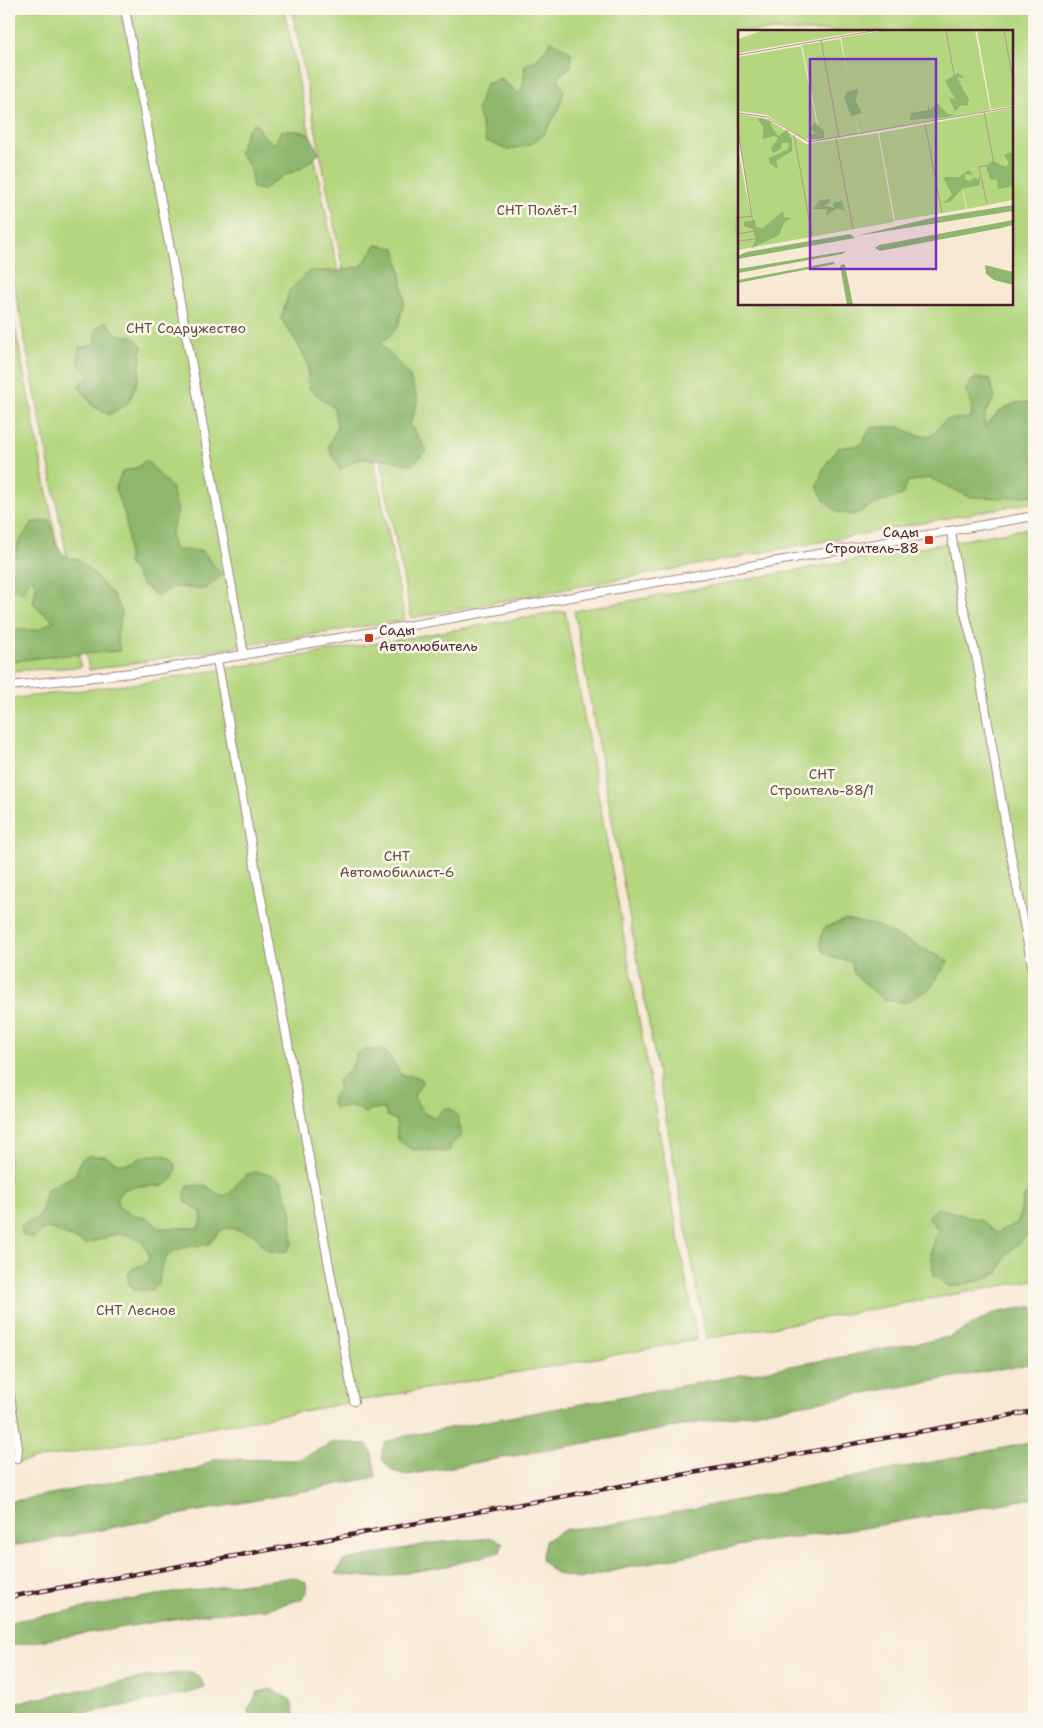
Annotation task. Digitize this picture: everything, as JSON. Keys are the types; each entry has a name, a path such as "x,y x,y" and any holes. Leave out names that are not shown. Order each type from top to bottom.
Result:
{"street":[{"path":"125,9 244,655"},
{"path":"9,686 150,671 217,660 1034,516"},
{"path":"951,531 961,598 977,660 1034,976"},
{"path":"217,660 354,1401"},
{"path":"9,1390 18,1448 17,1459"}],"green space":[{"name":"СНТ Содружество","path":"9,9 284,9 336,262 405,620 89,670 9,259"},
{"name":"СНТ Полёт-1","path":"292,9 1034,9 1034,502 411,618"},
{"path":"551,41 571,52 571,66 558,77 564,92 558,111 544,134 531,144 508,150 486,141 477,109 486,84 501,79 519,94 523,86 525,65 537,60"},
{"path":"255,122 266,139 275,144 281,131 306,133 319,154 300,169 282,176 263,190 253,188 250,168 239,152 248,128"},
{"path":"376,245 395,248 401,274 404,301 398,327 381,344 409,375 418,400 410,425 427,450 412,465 385,459 357,459 340,470 328,447 337,428 334,408 308,388 308,364 281,319 289,291 309,271 337,271 362,266"},
{"path":"9,297 81,667 9,671"},
{"path":"106,321 117,335 132,336 142,346 139,377 129,402 109,415 93,406 78,385 91,376 78,364 79,348 96,344 96,329"},
{"path":"975,378 989,379 995,397 985,413 985,427 998,412 1015,403 1034,402 1034,495 1003,498 970,497 930,478 907,482 902,495 880,502 853,515 837,512 824,500 817,486 824,467 838,448 860,445 872,427 899,427 919,436 933,435 945,420 971,418 972,404 965,390"},
{"path":"146,460 171,487 178,510 171,534 174,550 202,551 222,575 205,589 174,587 157,596 142,584 128,563 128,537 125,515 115,489 122,472 138,467"},
{"path":"50,521 56,545 67,558 79,559 113,595 122,611 117,635 120,651 53,656 9,662 9,628 11,630 37,630 54,621 33,603 36,587 32,577 23,592 12,590 9,577 14,568 18,543 33,522"},
{"name":"СНТ Строитель-88/1","path":"1034,527 1034,1280 706,1339 574,611"},
{"name":"СНТ Автомобилист-6","path":"565,611 697,1340 9,1464 9,699 148,682"},
{"path":"845,920 875,925 948,961 931,988 906,1002 884,1000 854,974 851,961 836,959 823,952 820,942 824,928"},
{"path":"382,1049 388,1054 401,1075 422,1079 422,1083 414,1098 424,1113 435,1118 444,1108 451,1109 459,1118 461,1134 451,1144 450,1150 440,1152 421,1149 413,1150 397,1138 396,1120 387,1116 384,1109 371,1109 364,1113 353,1106 334,1108 332,1104 333,1096 339,1089 338,1081 351,1069 357,1053 364,1050"},
{"path":"150,1155 163,1155 171,1159 176,1166 175,1175 169,1183 164,1185 128,1188 121,1191 117,1199 119,1207 133,1216 148,1218 159,1228 198,1228 202,1221 201,1212 186,1202 185,1194 188,1186 205,1185 218,1194 225,1196 246,1175 261,1172 281,1180 291,1210 292,1244 287,1251 270,1252 252,1234 227,1228 223,1229 209,1244 180,1249 168,1256 164,1262 159,1284 152,1290 135,1290 129,1284 128,1276 132,1269 147,1263 149,1255 141,1240 125,1234 116,1234 86,1244 46,1228 32,1238 23,1235 21,1227 38,1217 42,1210 47,1189 75,1175 81,1160 88,1156 105,1156 119,1164 127,1164"},
{"path":"1034,1189 1034,1228 1006,1255 998,1273 978,1281 950,1287 934,1276 931,1251 938,1230 928,1217 937,1208 980,1220 996,1233 1018,1222 1024,1196"},
{"path":"1034,1306 1034,1363 407,1475 392,1471 382,1459 382,1450 385,1443 400,1437 950,1337 994,1313"},
{"path":"333,1442 367,1444 372,1453 376,1477 9,1546 9,1502 142,1476 196,1470 214,1459 298,1460"},
{"path":"1034,1442 1034,1498 858,1529 759,1542 643,1564 579,1579 557,1574 541,1560 545,1541 566,1529 602,1526 640,1519"},
{"path":"493,1538 503,1543 500,1552 447,1566 376,1578 335,1574 343,1561 431,1543"},
{"path":"293,1577 306,1582 307,1591 302,1599 266,1609 198,1615 9,1646 9,1622 157,1595"},
{"path":"192,1672 199,1676 205,1688 185,1694 56,1719 9,1719 9,1704 146,1677"},
{"path":"271,1689 291,1700 295,1719 249,1719 248,1710 258,1692"}],"railway":[{"path":"9,1597 1034,1411"}],"place":[{"name":"Сады Строитель-88","path":"929,540"},
{"name":"Сады Автолюбитель","path":"369,638"}],"park label":[{"name":"СНТ Лесное","path":"136,1310"}]}
